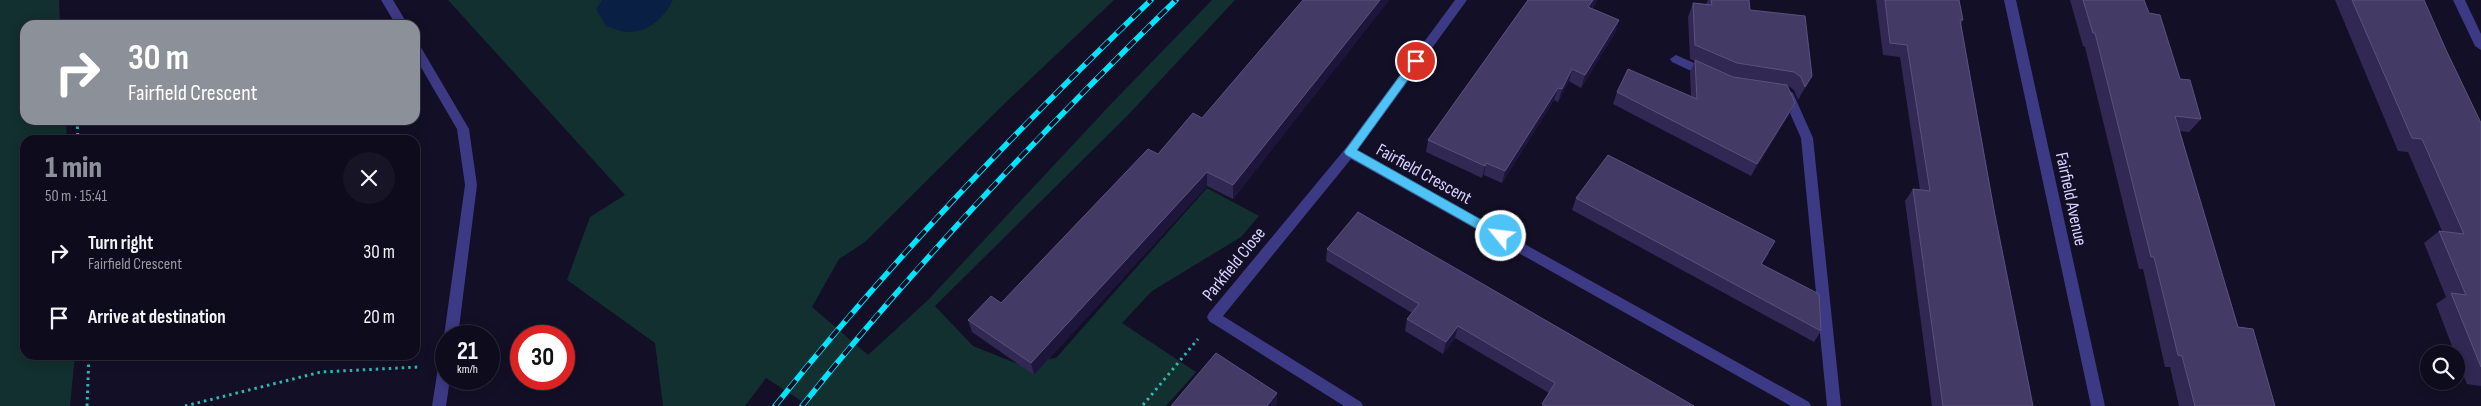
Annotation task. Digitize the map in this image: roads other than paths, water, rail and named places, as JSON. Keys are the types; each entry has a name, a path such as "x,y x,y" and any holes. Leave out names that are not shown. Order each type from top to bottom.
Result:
{"street":[{"path":"387,0 399,20"},
{"name":"Fairfield Crescent","path":"1461,0 1350,152 1804,406"},
{"name":"Fairfield Avenue","path":"2010,0 2098,406"},
{"path":"2459,0 2481,46"},
{"path":"420,55 464,129 471,185 452,325"},
{"path":"1676,59 1720,79"},
{"path":"1776,90 1786,91 1807,138 1834,406"},
{"name":"Parkfield Close","path":"1350,152 1214,316 1356,406"},
{"path":"439,406 442,390"}],"waterway":[{"path":"629,9 641,0"}],"railway":[{"path":"775,406 909,248 956,197 1052,97 1151,0"},
{"path":"802,406 936,248 1030,147 1176,0"}]}
